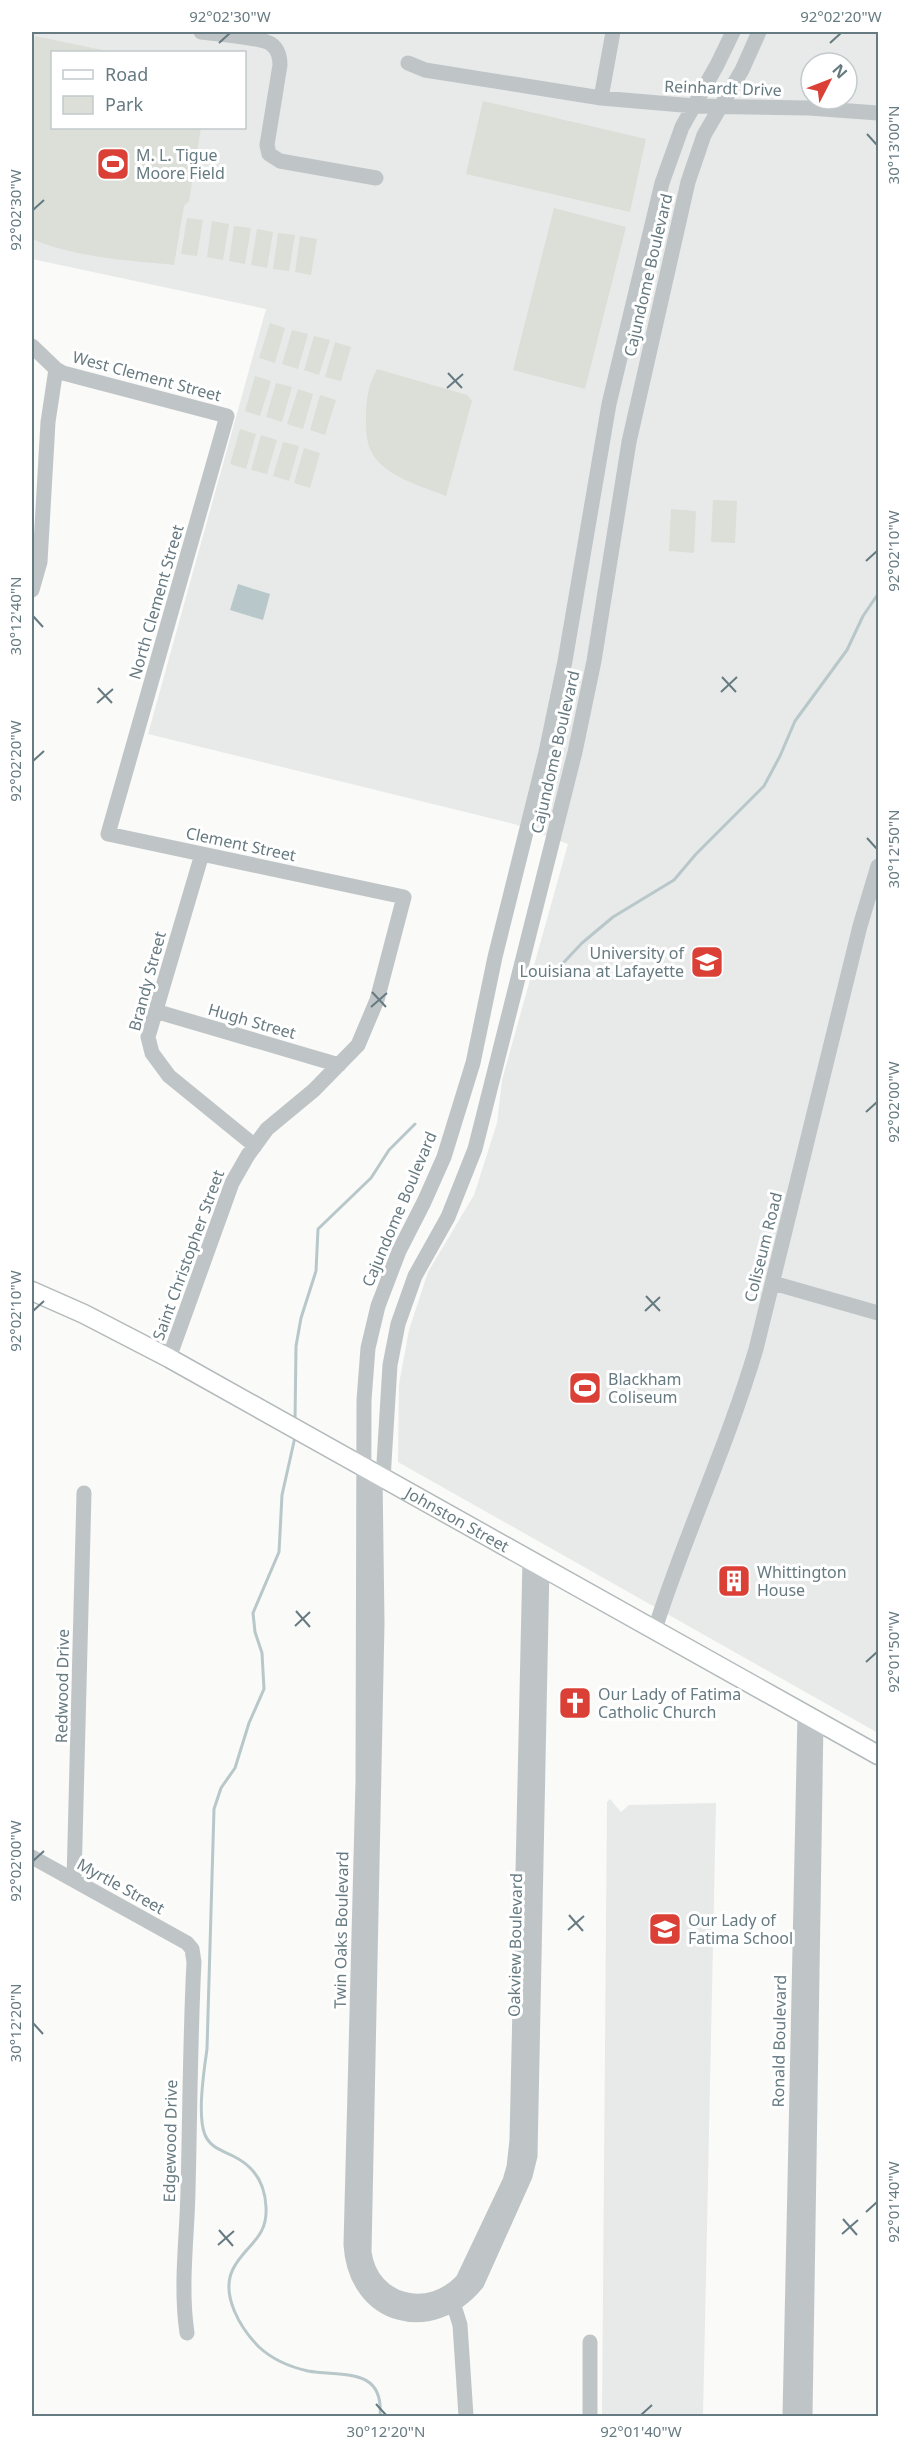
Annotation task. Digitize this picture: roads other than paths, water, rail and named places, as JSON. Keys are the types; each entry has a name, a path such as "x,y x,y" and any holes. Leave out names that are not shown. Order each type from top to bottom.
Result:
{"main road":[{"name":"Johnston Street","path":"32,1291 84,1314 169,1358 879,1755"}],"street":[{"path":"201,32 264,41 272,44 277,50 280,65 267,145 269,154 280,161 376,178"},
{"path":"601,98 613,32"},
{"name":"Cajundome Boulevard","path":"374,1473 364,1376 378,1306 399,1251 444,1156 473,1063 495,957 536,795 565,661 609,404 628,317 662,183 674,145 733,32"},
{"name":"Cajundome Boulevard","path":"374,1473 398,1324 415,1276 459,1194 475,1149 563,801 594,661 609,556 640,388 688,182 704,135 742,70 759,32"},
{"name":"Reinhardt Drive","path":"408,63 425,70 601,98 694,106 879,112"},
{"name":"West Clement Street","path":"32,346 56,369 71,376 227,416"},
{"path":"32,590 40,562 48,422 56,369"},
{"name":"North Clement Street","path":"119,797 227,416"},
{"path":"536,795 563,801"},
{"name":"Clement Street","path":"119,797 108,834 404,897"},
{"name":"Brandy Street","path":"202,854 148,1037 152,1053 169,1076 255,1146"},
{"name":"Coliseum Road","path":"655,1629 668,1588 745,1389 860,926 879,866"},
{"name":"Saint Christopher Street","path":"169,1358 232,1183 255,1146 274,1122 314,1090 354,1051 366,1031 377,1000 404,897"},
{"name":"Hugh Street","path":"155,1011 339,1065"},
{"path":"464,1092 488,1098"},
{"path":"773,1283 879,1313"},
{"name":"Twin Oaks Boulevard","path":"374,1473 376,1670 364,2252 371,2275 382,2289 391,2295 415,2301 452,2298"},
{"name":"Redwood Drive","path":"74,1880 84,1493"},
{"name":"Oakview Boulevard","path":"452,2298 468,2294 483,2274 525,2176 530,2156 536,1563"},
{"name":"Ronald Boulevard","path":"790,2416 798,2369 811,1717"},
{"name":"Myrtle Street","path":"32,1857 187,1943 192,1949"},
{"name":"Edgewood Drive","path":"187,2333 183,2293 190,2118 189,2066 194,1962 192,1949"},
{"path":"452,2298 462,2341 466,2416"},
{"path":"590,2416 591,2342"},
{"name":"Ronald Boulevard","path":"798,2369 805,2416"}],"waterway":[{"path":"551,976 582,943 613,917 674,880 696,854 764,786 795,721 847,650 863,616 878,594"},
{"path":"295,1421 296,1346 301,1318 316,1271 318,1229 371,1178 389,1150 415,1124"},
{"path":"295,1437 282,1495 279,1552 253,1613 255,1632 262,1653 264,1689 249,1723 235,1768 221,1788 214,1809 207,2049 202,2116 207,2139 213,2146 240,2160 252,2170 261,2183 265,2199 266,2218 260,2234 238,2261 230,2279 231,2300 239,2321 259,2347 282,2362 308,2371 346,2375 368,2381 375,2389 379,2400 380,2416"}],"place":[{"name":"M. L. Tigue Moore Field","path":"113,164"},
{"name":"University of Louisiana at Lafayette","path":"707,962"},
{"name":"Blackham Coliseum","path":"585,1388"},
{"name":"Whittington House","path":"734,1581"},
{"name":"Our Lady of Fatima Catholic Church","path":"575,1703"},
{"name":"Our Lady of Fatima School","path":"665,1929"}]}
